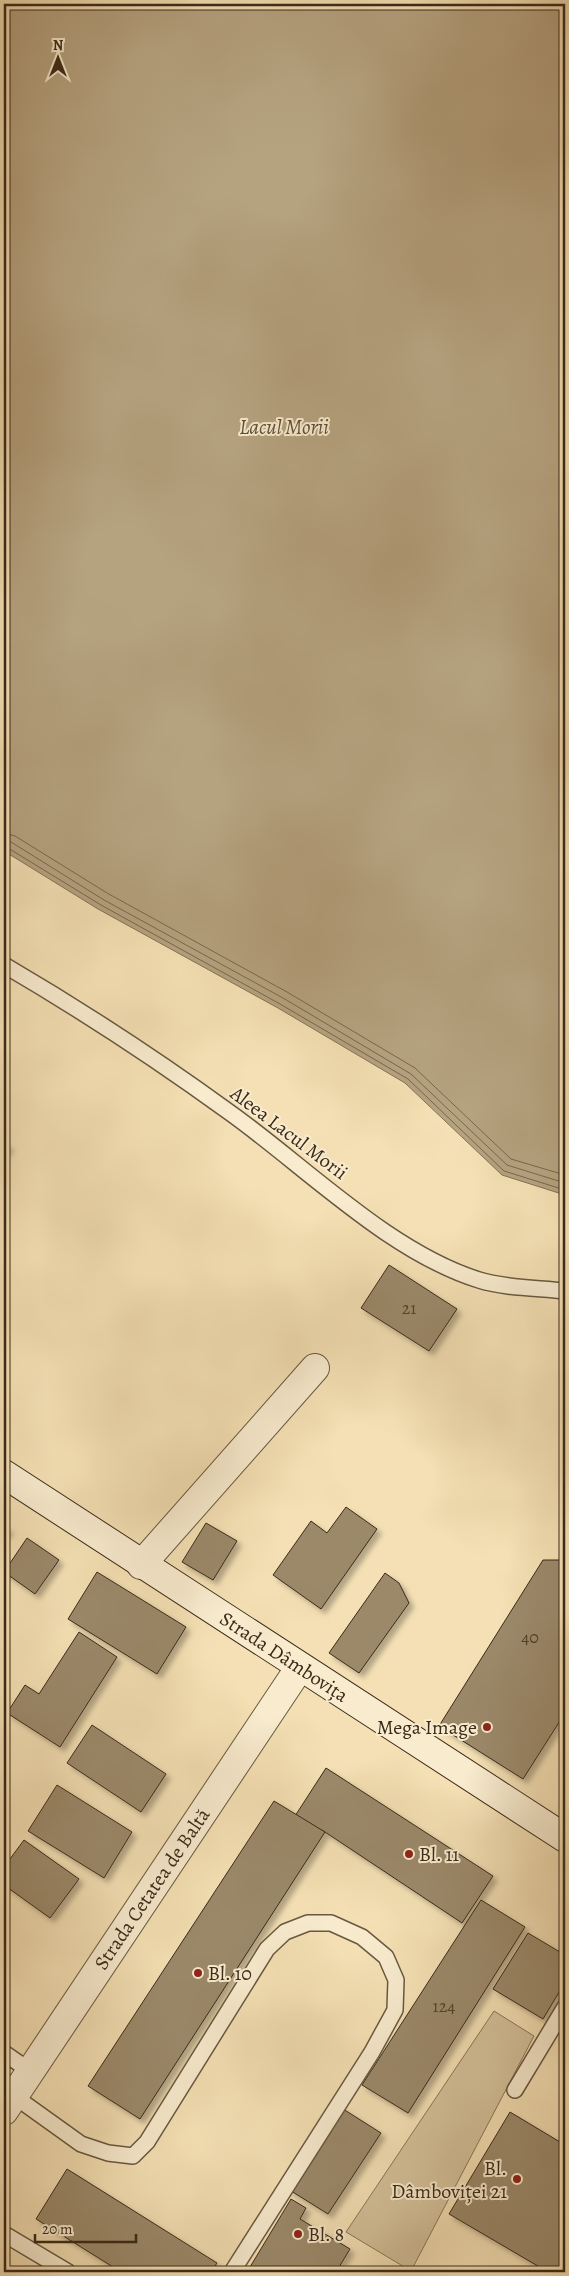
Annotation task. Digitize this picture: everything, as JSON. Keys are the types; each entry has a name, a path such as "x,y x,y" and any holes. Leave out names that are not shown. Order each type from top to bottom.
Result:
{"street":[{"path":"141,1565 315,1368"},
{"name":"Strada Dâmbovița","path":"4,1474 141,1565 565,1838"},
{"name":"Strada Cetatea de Baltă","path":"9,2104 300,1667"}],"lane":[{"name":"Aleea Lacul Morii","path":"4,965 82,1011 230,1112 336,1195 397,1239 419,1252 441,1264 480,1280 565,1291"},
{"path":"9,2104 81,2144 108,2153 133,2156 147,2142 267,1949 285,1932 308,1923 331,1923 362,1937 386,1957 396,1980 394,2010 372,2052 232,2272"},
{"path":"515,2090 565,2007"},
{"path":"4,2053 30,2071"},
{"path":"4,2234 68,2272"}],"shaded area":[{"path":"494,2011 534,2036 411,2271 346,2232"}],"water":[{"name":"Lacul Morii","path":"4,4 565,4 565,1195 502,1175 405,1083 278,1008 98,909 4,851"}],"building":[{"path":"4,1143 9,1146 4,1154"},
{"path":"389,1265 457,1309 429,1351 361,1308"},
{"path":"346,1507 377,1529 321,1609 273,1575 311,1521 327,1533"},
{"path":"206,1523 237,1541 213,1580 182,1562"},
{"path":"4,1526 9,1529 4,1536"},
{"path":"27,1538 59,1560 35,1594 4,1572"},
{"path":"543,1560 565,1560 565,1713 523,1779 439,1726"},
{"path":"97,1572 186,1627 157,1674 68,1619"},
{"path":"385,1573 399,1583 409,1603 359,1673 329,1653"},
{"path":"79,1632 117,1657 60,1747 7,1713 25,1685 39,1694"},
{"path":"92,1725 166,1774 141,1812 67,1763"},
{"name":"Bl. 11","path":"326,1768 493,1876 462,1923 325,1832 295,1816"},
{"path":"57,1785 132,1832 104,1878 28,1831"},
{"name":"Bl. 10","path":"274,1801 325,1832 140,2119 88,2086"},
{"path":"24,1840 79,1879 50,1918 4,1885 4,1867"},
{"path":"481,1900 525,1927 408,2113 362,2085"},
{"path":"528,1933 565,1955 565,1982 543,2019 493,1989"},
{"path":"340,2107 381,2133 328,2214 288,2189"},
{"name":"Bl. Dâmboviței 21","path":"510,2112 565,2145 565,2272 548,2272 449,2214"},
{"path":"67,2169 217,2263 211,2272 121,2272 36,2219"},
{"name":"Bl. 8","path":"291,2199 306,2208 300,2219 350,2249 336,2272 247,2272"}],"place":[{"name":"Mega Image","path":"487,1727"},
{"name":"Bl. 11","path":"409,1854"},
{"name":"Bl. 10","path":"198,1973"},
{"name":"Bl. Dâmboviței 21","path":"517,2179"},
{"name":"Bl. 8","path":"298,2234"}]}
